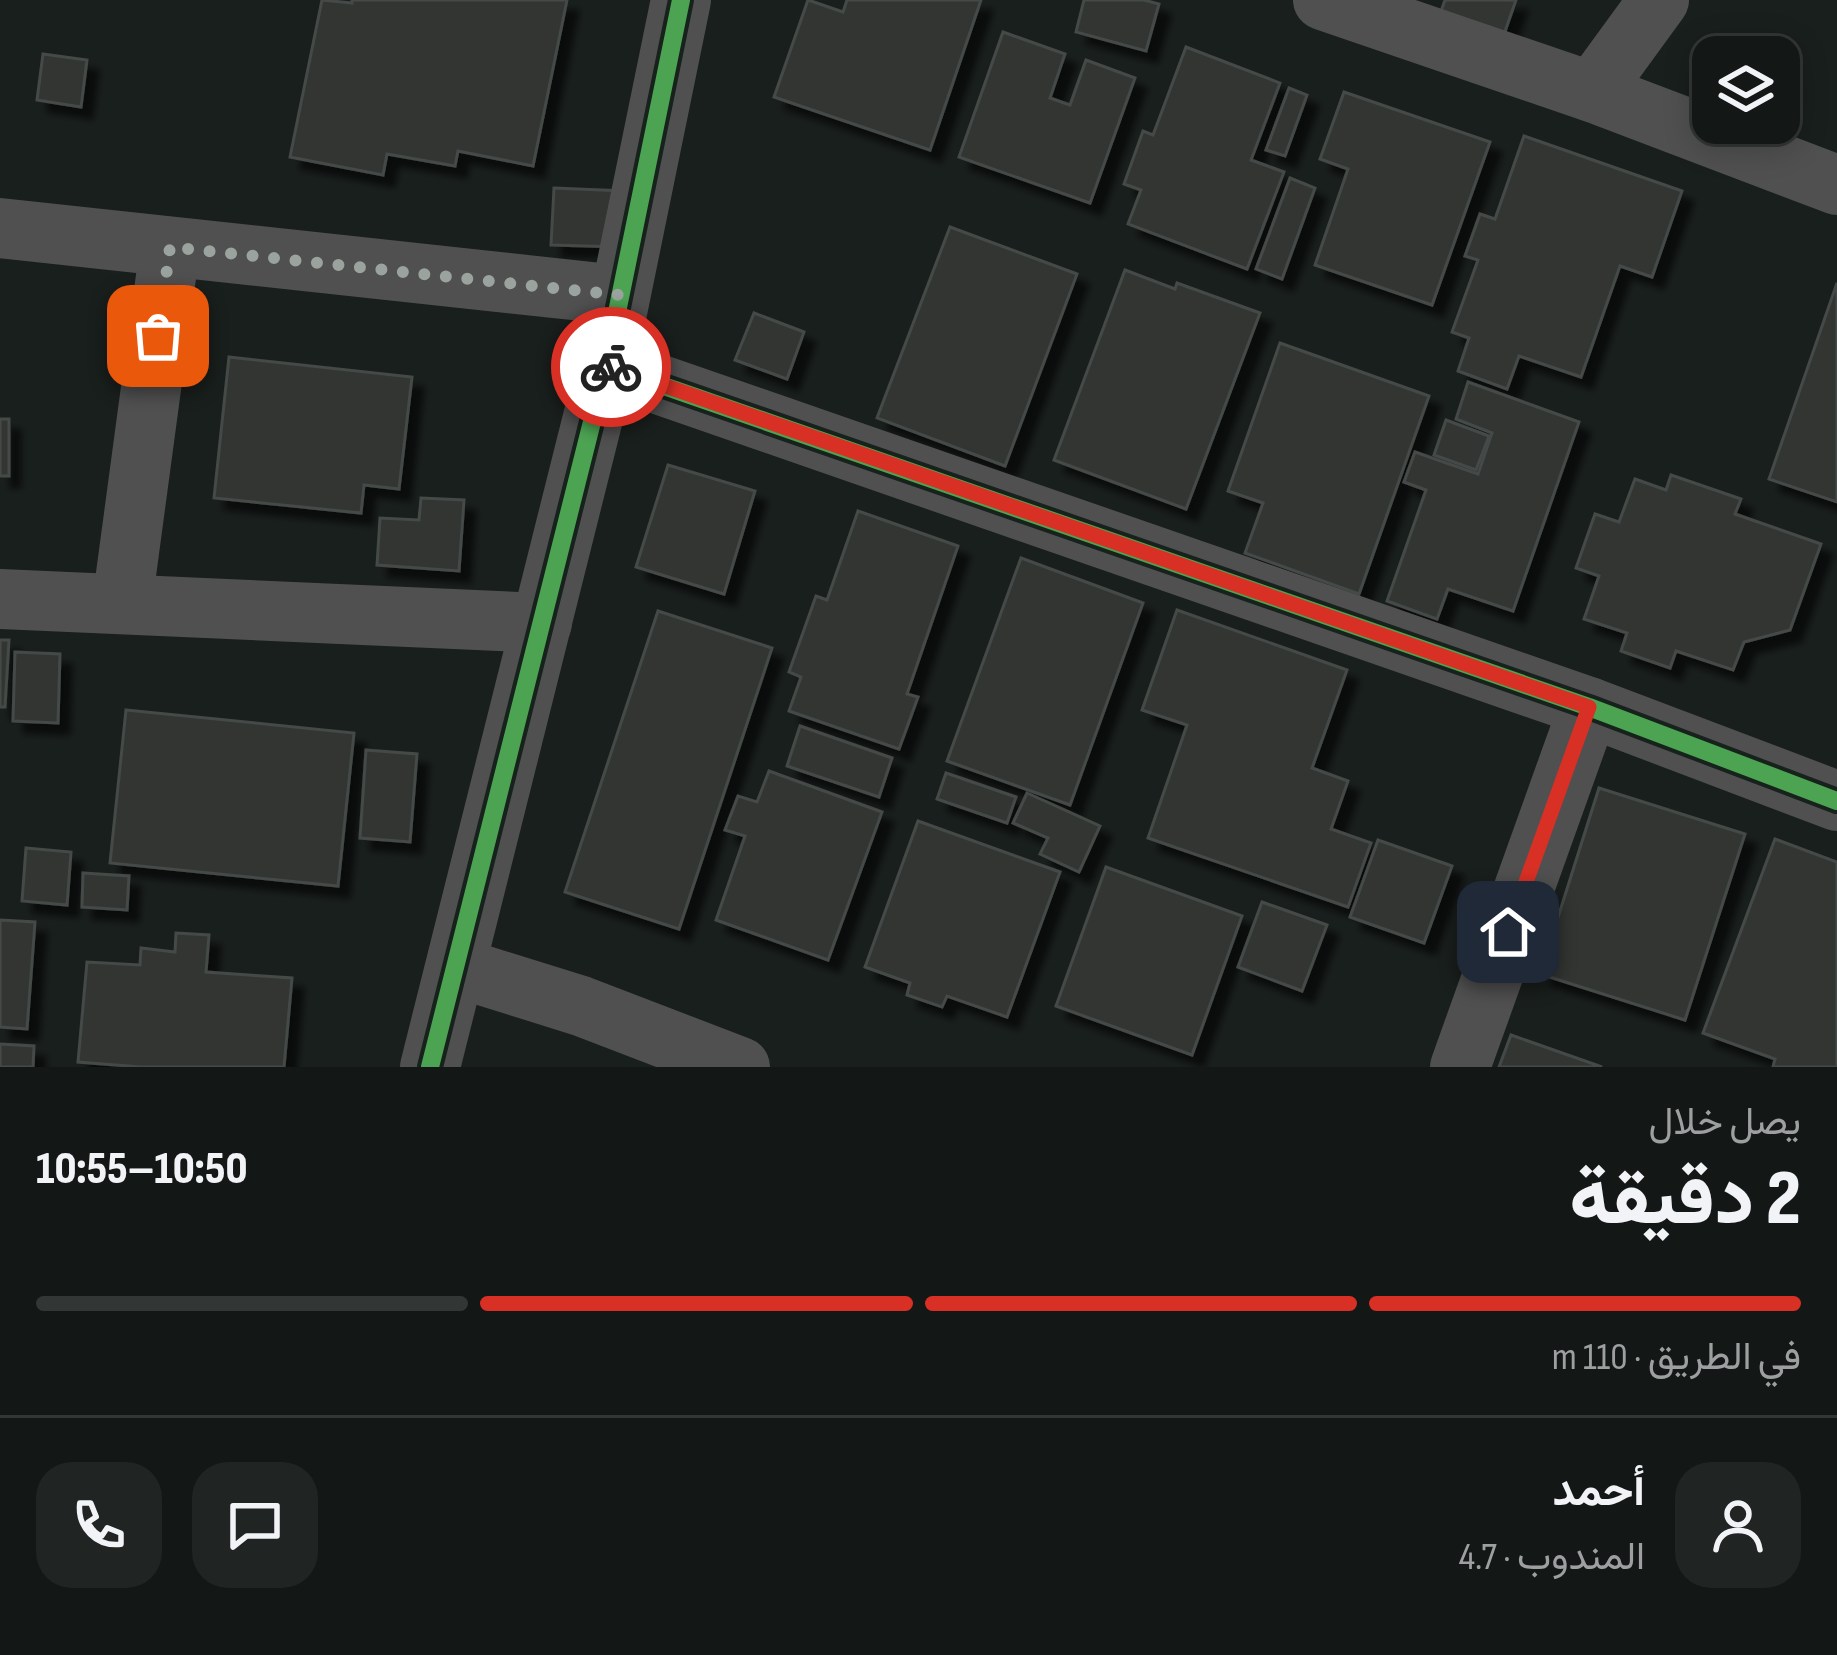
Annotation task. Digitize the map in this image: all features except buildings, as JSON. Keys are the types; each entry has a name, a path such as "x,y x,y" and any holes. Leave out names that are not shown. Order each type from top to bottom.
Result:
{"street":[{"path":"430,1067 607,366 681,0"},
{"path":"1323,0 1592,92 1837,185"},
{"path":"1592,92 1658,0"},
{"path":"0,228 619,295"},
{"path":"122,604 170,247"},
{"path":"607,366 1589,707 1837,800"},
{"path":"0,599 542,623"},
{"path":"1460,1067 1589,707"},
{"path":"456,967 581,1006 740,1067"}],"cycle path":[{"path":"430,1067 606,366 681,0"},
{"path":"606,366 1589,707 1837,801"}],"way so far":[{"path":"158,336 170,247 619,295 607,366 611,367"}],"route":[{"path":"611,367 1589,707 1508,932"}]}
